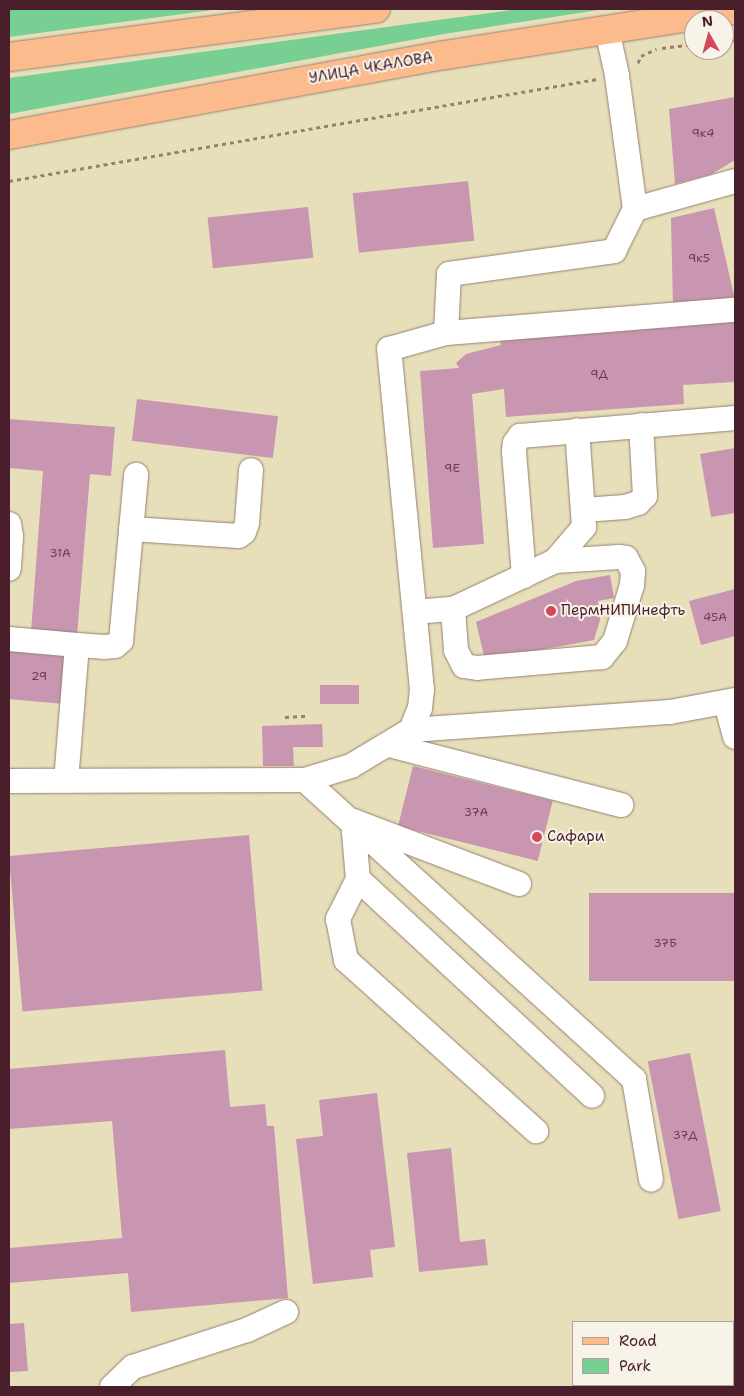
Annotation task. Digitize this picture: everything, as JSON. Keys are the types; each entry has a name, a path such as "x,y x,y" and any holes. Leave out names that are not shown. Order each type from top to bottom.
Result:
{"main road":[{"path":"9,57 376,9"},
{"name":"УЛИЦА ЧКАЛОВА","path":"9,135 288,83 735,10"}],"lane":[{"path":"446,333 449,274 614,252 635,209 617,76 607,30"},
{"path":"635,209 735,181"},
{"path":"9,781 304,780 351,766 389,745 410,730 420,708 422,690 389,349 446,333 735,310"},
{"path":"524,576 515,443 520,436 735,418"},
{"path":"584,510 625,507 638,503 645,496 641,425"},
{"path":"415,612 453,609 524,576 555,561 581,534 584,510 577,430"},
{"path":"131,529 239,536 244,532 247,523 251,470"},
{"path":"9,639 104,647 115,646 121,641 136,475"},
{"path":"9,524 11,538 9,569"},
{"path":"453,609 456,650 464,666 602,657 615,641 632,585 631,565 619,557 555,561"},
{"path":"66,781 77,645"},
{"path":"410,730 670,712 731,701 735,737"},
{"path":"389,745 621,805"},
{"path":"304,780 353,821 634,1079 651,1180"},
{"path":"353,821 358,878 338,919 346,960 536,1131"},
{"path":"353,821 519,884"},
{"path":"358,878 592,1096"},
{"path":"112,1387 133,1367 247,1330 286,1312"}],"path":[{"path":"9,181 634,73 641,56 654,49 684,45"},
{"path":"284,717 307,716"}],"green space":[{"path":"9,9 220,9 9,37"},
{"path":"520,9 605,9 444,34 9,114 9,78"}],"building":[{"path":"735,97 735,160 712,174 675,184 669,109"},
{"path":"468,181 474,241 359,253 353,193"},
{"path":"308,207 313,258 213,268 208,218"},
{"path":"714,208 735,300 673,308 671,218"},
{"path":"735,321 735,382 683,385 684,404 506,417 504,389 472,394 484,544 433,548 420,371 459,368 456,363 466,354 501,345 499,339"},
{"path":"137,399 278,416 273,458 132,441"},
{"path":"9,419 115,427 111,476 90,474 77,636 31,632 43,471 9,468"},
{"path":"735,448 735,513 711,517 700,454"},
{"name":"ПермНИПИнефть","path":"610,575 614,598 598,601 600,620 594,640 485,660 476,622 576,581"},
{"path":"735,589 735,636 701,645 689,601"},
{"path":"9,650 72,655 67,704 9,699"},
{"path":"320,685 359,685 359,704 320,704"},
{"path":"322,724 323,747 293,747 294,766 263,766 262,726"},
{"path":"413,766 553,801 538,861 398,826"},
{"path":"249,835 263,990 23,1011 9,856"},
{"path":"589,893 735,893 735,981 589,981"},
{"path":"225,1050 230,1107 265,1104 267,1126 274,1126 288,1298 131,1312 128,1273 9,1283 9,1248 122,1238 112,1121 9,1129 9,1069"},
{"path":"690,1053 721,1211 679,1219 648,1061"},
{"path":"377,1093 395,1247 370,1250 373,1277 313,1284 296,1139 323,1136 319,1100"},
{"path":"451,1148 460,1242 485,1239 488,1265 419,1272 407,1153"},
{"path":"24,1323 28,1371 9,1372 9,1324"}],"place":[{"name":"ПермНИПИнефть","path":"551,611"},
{"name":"Сафари","path":"537,837"}]}
